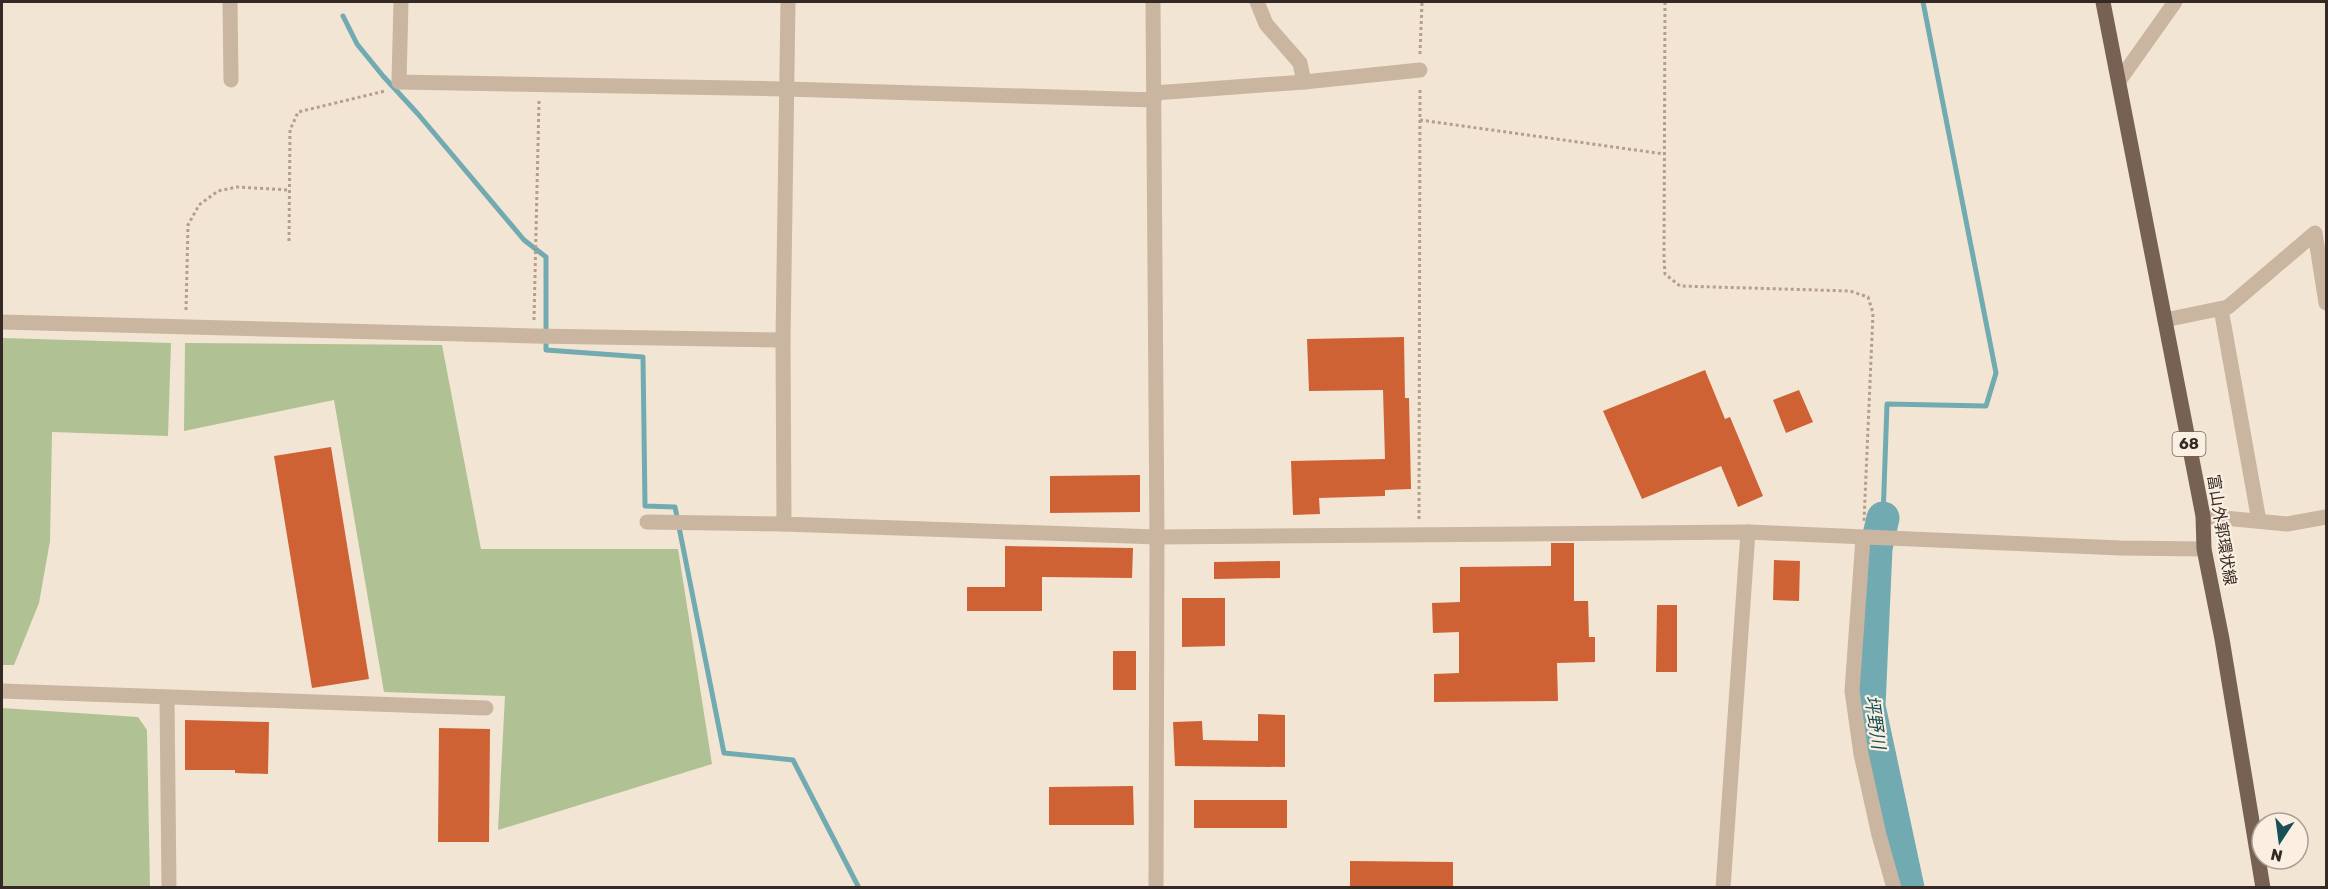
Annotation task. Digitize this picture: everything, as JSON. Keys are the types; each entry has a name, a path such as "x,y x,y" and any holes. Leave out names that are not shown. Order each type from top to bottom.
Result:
{"main road":[{"name":"富山外郭環状線","path":"2103,2 2203,516 2204,549 2222,639 2263,888"}],"street":[{"path":"230,2 231,80"},
{"path":"401,2 399,82 1154,96 1420,70"},
{"path":"784,524 783,340 788,2"},
{"path":"1153,2 1157,537 1156,888"},
{"path":"1257,2 1266,24 1300,63 1304,82"},
{"path":"2119,81 2175,2"},
{"path":"2165,320 2228,307 2314,233 2326,303"},
{"path":"2221,309 2259,521"},
{"path":"2,322 783,340"},
{"path":"2203,516 2287,524 2326,517"},
{"path":"647,522 784,524 1157,537 1748,532 2121,548 2204,549"},
{"path":"1723,888 1748,532"},
{"path":"1863,538 1852,691 1861,754 1879,835 1894,888"},
{"path":"2,691 486,708"},
{"path":"167,698 169,888"}],"path":[{"path":"1419,534 1422,2"},
{"path":"1665,2 1665,274 1680,286 1850,291 1868,297 1873,313 1863,538"},
{"path":"289,241 290,130 298,112 381,93 399,82"},
{"path":"534,336 539,85"},
{"path":"1420,120 1664,154"},
{"path":"185,327 188,225 199,205 218,190 237,186 289,190"}],"green space":[{"path":"2,338 171,343 168,436 52,432 50,541 39,603 14,665 2,665"},
{"path":"185,343 442,345 481,549 678,549 712,764 498,830 505,696 384,692 334,400 184,431"},
{"path":"2,708 138,717 147,730 150,887 2,887"}],"building":[{"path":"1404,337 1405,398 1409,398 1411,489 1385,490 1385,496 1319,498 1320,514 1293,515 1291,461 1385,459 1383,390 1309,391 1307,339"},
{"path":"1705,370 1725,419 1730,417 1763,496 1738,507 1721,466 1642,499 1603,411"},
{"path":"1799,390 1813,422 1786,433 1773,400"},
{"path":"331,447 369,679 312,688 274,456"},
{"path":"1140,475 1140,512 1050,513 1050,476"},
{"path":"1551,543 1574,543 1574,601 1588,601 1589,637 1595,637 1595,662 1557,663 1558,701 1434,702 1434,674 1459,673 1459,632 1433,633 1432,603 1460,602 1460,567 1551,566"},
{"path":"1005,546 1133,548 1132,578 1042,577 1042,611 967,611 967,587 1005,587"},
{"path":"1774,560 1800,561 1799,601 1773,600"},
{"path":"1280,561 1280,578 1214,579 1214,562"},
{"path":"1182,598 1225,598 1225,646 1182,647"},
{"path":"1657,605 1677,605 1677,672 1656,672"},
{"path":"1113,651 1136,651 1136,690 1113,690"},
{"path":"1258,714 1285,715 1285,767 1175,766 1173,722 1202,721 1203,740 1258,741"},
{"path":"185,720 269,722 268,774 235,773 235,770 185,770"},
{"path":"439,728 490,729 489,842 438,842"},
{"path":"1133,786 1134,825 1049,825 1049,787"},
{"path":"1194,800 1287,800 1287,828 1194,828"},
{"path":"1350,861 1453,862 1453,888 1350,888"}],"waterway":[{"path":"1883,518 1887,404 1986,406 1996,373 1923,2"},
{"path":"343,16 357,44 383,76 524,240 546,257 546,350 643,357 645,506 675,507 724,753 793,760 859,888"},
{"name":"坪野川","path":"1883,518 1876,548 1869,706 1908,888"}]}
